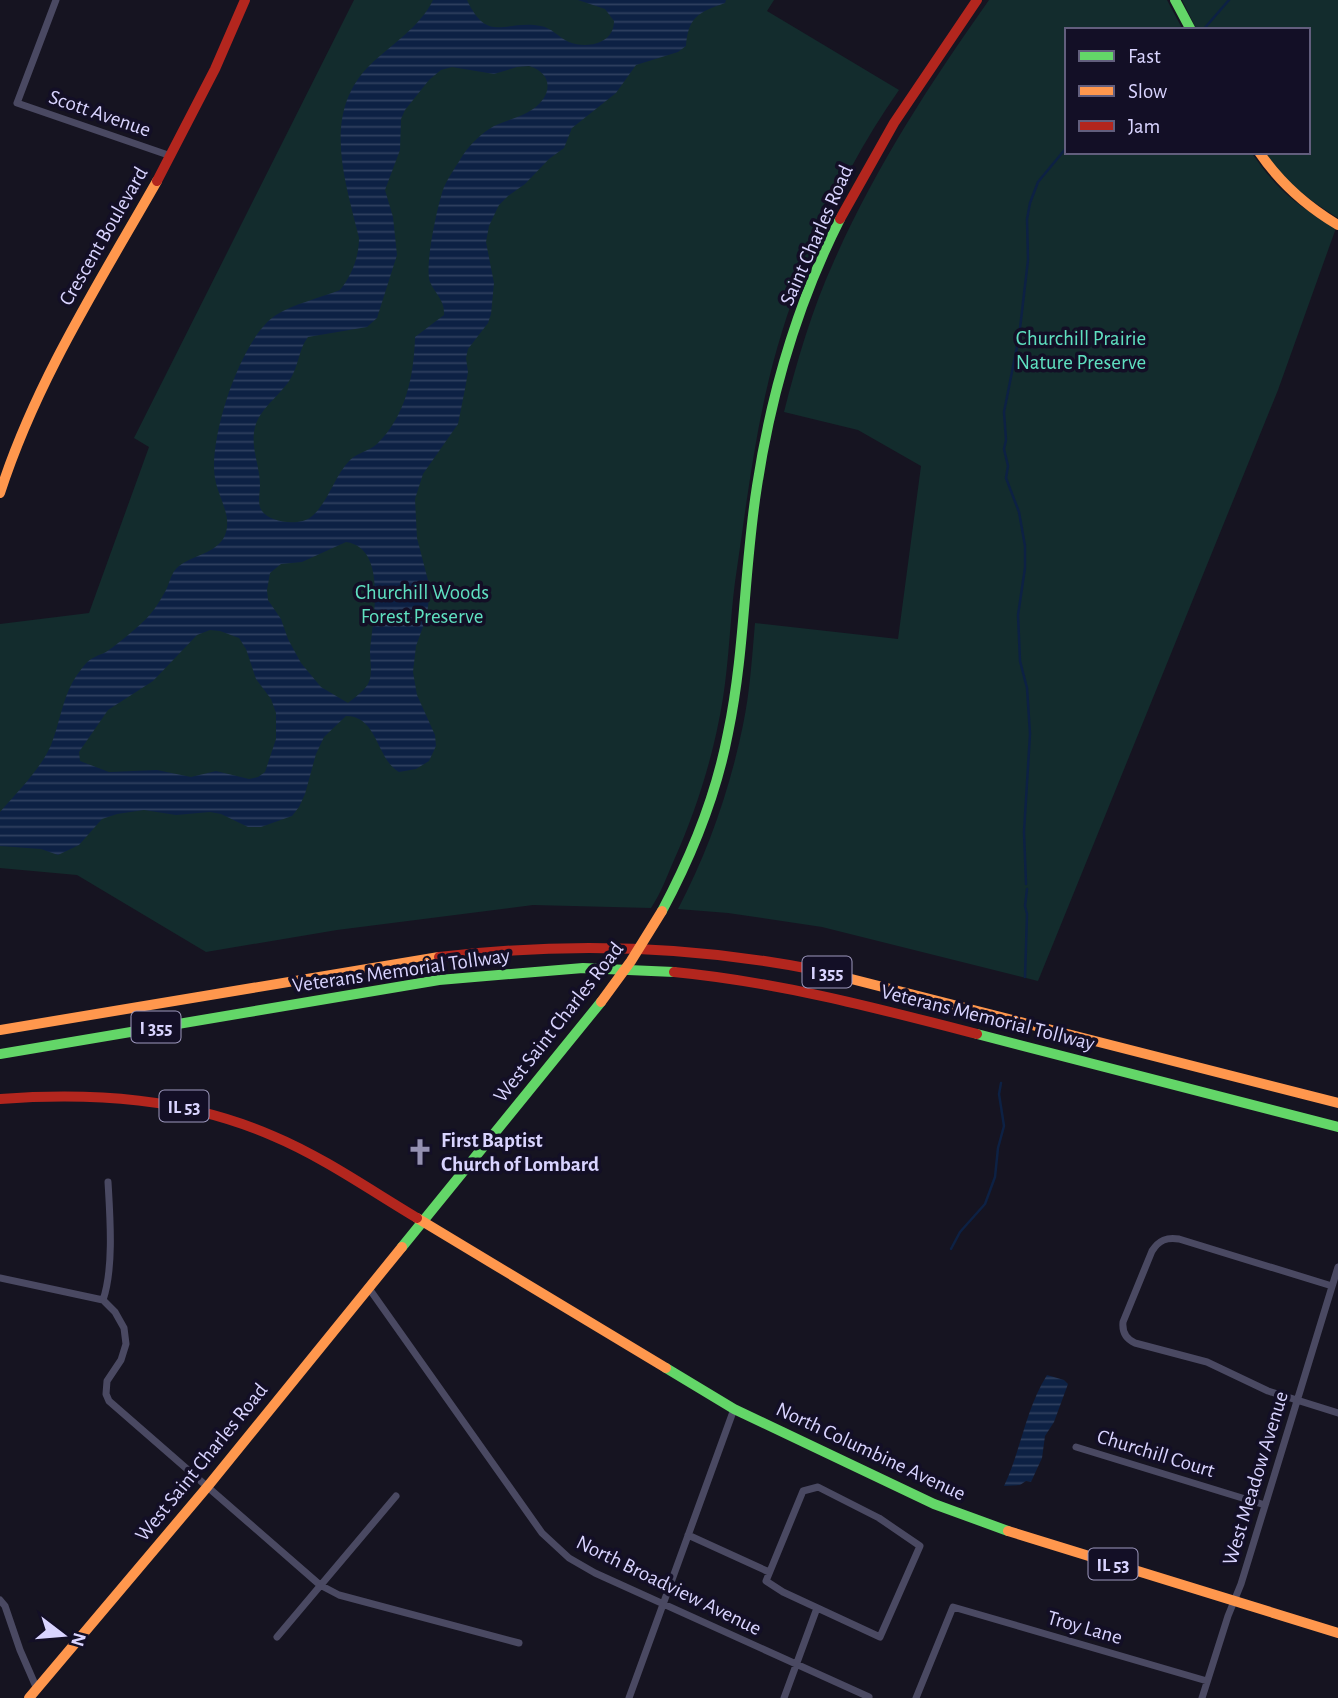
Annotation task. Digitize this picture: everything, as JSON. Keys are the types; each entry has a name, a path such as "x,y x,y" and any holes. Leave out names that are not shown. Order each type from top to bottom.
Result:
{"main road":[{"name":"Crescent Boulevard","path":"0,492 19,436 50,368 171,156 224,53 245,0"},
{"name":"Saint Charles Road","path":"752,512 768,427 784,363 825,251 852,194 900,111 976,0"},
{"path":"1175,0 1190,28"},
{"path":"1260,154 1295,196 1338,225"},
{"name":"West Saint Charles Road","path":"29,1698 208,1486 424,1222 601,1002 644,942 662,911 701,829 719,771 736,686 752,512"},
{"name":"Veterans Memorial Tollway","path":"0,1030 487,950 568,946 659,947 775,961 844,976 1338,1102"},
{"name":"Veterans Memorial Tollway","path":"0,1054 439,980 502,973 604,968 692,974 777,985 842,999 1338,1127"},
{"name":"IL 53","path":"0,1099 67,1095 115,1097 183,1106 212,1114 290,1143 424,1222"},
{"name":"North Columbine Avenue","path":"424,1222 734,1409 934,1504 993,1526 1338,1633"}],"street":[{"name":"Scott Avenue","path":"56,0 17,103 171,156"},
{"path":"103,1300 108,1286 109,1269 108,1182"},
{"path":"1332,1286 1171,1238 1162,1240 1155,1246 1123,1322 1124,1334 1130,1341 1207,1362 1268,1391 1338,1413"},
{"name":"West Meadow Avenue","path":"1202,1698 1338,1267"},
{"path":"0,1278 103,1300 121,1320 126,1336 124,1353 107,1381 106,1394 109,1401 320,1585 339,1595 519,1643"},
{"name":"North Broadview Avenue","path":"369,1287 548,1540 582,1566 869,1697"},
{"path":"629,1698 734,1409"},
{"name":"Churchill Court","path":"1076,1447 1265,1505"},
{"path":"818,1488 879,1518 920,1546 880,1637 783,1592 766,1581 769,1572 803,1491 818,1488"},
{"path":"276,1637 396,1496"},
{"path":"688,1535 769,1572"},
{"path":"0,1600 5,1606 37,1689"},
{"name":"Troy Lane","path":"916,1698 953,1607 1207,1681"},
{"path":"784,1698 817,1608"}],"green space":[{"name":"Churchill Woods Forest Preserve","path":"354,0 774,0 767,11 899,90 877,122 838,192 805,266 779,342 763,404 754,455 735,582 725,684 715,740 690,821 651,908 533,905 337,930 206,952 77,875 0,868 0,624 89,613 149,447 134,438"},
{"name":"Churchill Prairie Nature Preserve","path":"989,0 1167,0 1182,28 1065,28 1065,154 1253,154 1289,196 1336,228 1278,390 1038,981 822,927 728,913 678,909 708,843 732,773 747,700 755,623 898,639 921,466 858,430 784,412 812,316 850,226 905,126"},
{"path":"1182,0 1338,0 1338,218 1298,190 1266,154 1310,154 1310,28 1196,28"}],"water":[{"path":"433,0 467,0 482,22 490,26 541,26 569,42 584,45 605,40 613,29 614,21 605,9 578,0 726,0 725,3 696,17 689,28 686,46 678,52 636,65 616,93 572,128 564,148 499,205 489,226 486,242 494,283 491,314 488,323 468,349 468,372 458,424 423,474 415,499 417,538 430,588 427,616 416,646 413,672 417,695 435,735 436,746 429,761 416,769 399,772 391,766 365,723 346,716 324,737 316,754 305,794 292,816 261,827 248,827 221,814 210,812 176,815 144,810 102,819 79,845 58,855 41,849 0,846 0,812 41,763 51,745 74,679 85,664 113,647 148,617 180,565 213,549 223,539 227,516 215,478 214,461 222,415 239,366 263,327 276,315 340,290 348,278 358,252 359,238 343,170 341,126 346,104 355,84 370,65 413,27","holes":["529,66 543,74 548,85 540,103 529,112 485,132 463,155 444,187 438,206 429,263 430,282 443,305 444,315 415,337 410,380 402,408 395,421 377,444 350,460 311,517 300,522 271,518 260,506 255,427 267,406 288,382 308,337 367,327 377,318 397,255 393,217 385,190 400,150 401,119 405,110 429,80 441,70 452,67 494,74","346,542 359,547 368,558 373,572 375,606 370,680 348,703 321,687 301,663 281,619 268,600 270,573 281,564 302,562","210,630 239,638 246,649 256,679 271,699 276,713 276,739 265,772 249,779 216,771 191,777 157,770 109,772 80,761 79,752 108,710 153,681 197,635"]},
{"path":"1047,1375 1064,1380 1068,1384 1054,1422 1045,1436 1042,1458 1031,1482 1004,1486 1034,1401"}],"waterway":[{"path":"1205,28 1229,0"},
{"path":"1026,884 1024,832 1030,734 1027,688 1020,661 1018,615 1025,568 1025,546 1019,512 1006,478 1008,466 1004,449 1004,412 1019,337 1028,260 1027,219 1030,203 1038,182 1065,149"},
{"path":"1025,977 1027,889"},
{"path":"951,1249 960,1232 985,1204 995,1177 1004,1126 999,1094 1001,1083"}],"traffic: fast":[{"path":"1175,0 1190,28"},
{"path":"662,911 702,825 717,780 734,702 753,517 770,417 799,316 840,219"},
{"path":"0,1054 439,980 583,968 674,972"},
{"path":"402,1247 601,1002"},
{"path":"977,1034 1338,1127"},
{"path":"666,1368 734,1409 934,1504 1008,1531"}],"traffic: slow":[{"path":"1261,154 1294,193 1338,225"},
{"path":"0,493 50,372 157,181"},
{"path":"601,1002 662,911"},
{"path":"0,1030 439,957"},
{"path":"816,970 1338,1103"},
{"path":"417,1218 666,1368"},
{"path":"29,1698 208,1486 402,1247"},
{"path":"1008,1531 1338,1633"}],"traffic: jam":[{"path":"157,181 215,69 245,0"},
{"path":"840,219 894,123 977,0"},
{"path":"439,957 534,949 628,949 722,955 816,970"},
{"path":"674,972 789,989 977,1034"},
{"path":"0,1099 70,1096 104,1098 207,1113 292,1144 417,1218"}],"place":[{"name":"First Baptist Church of Lombard","path":"420,1152"}]}
